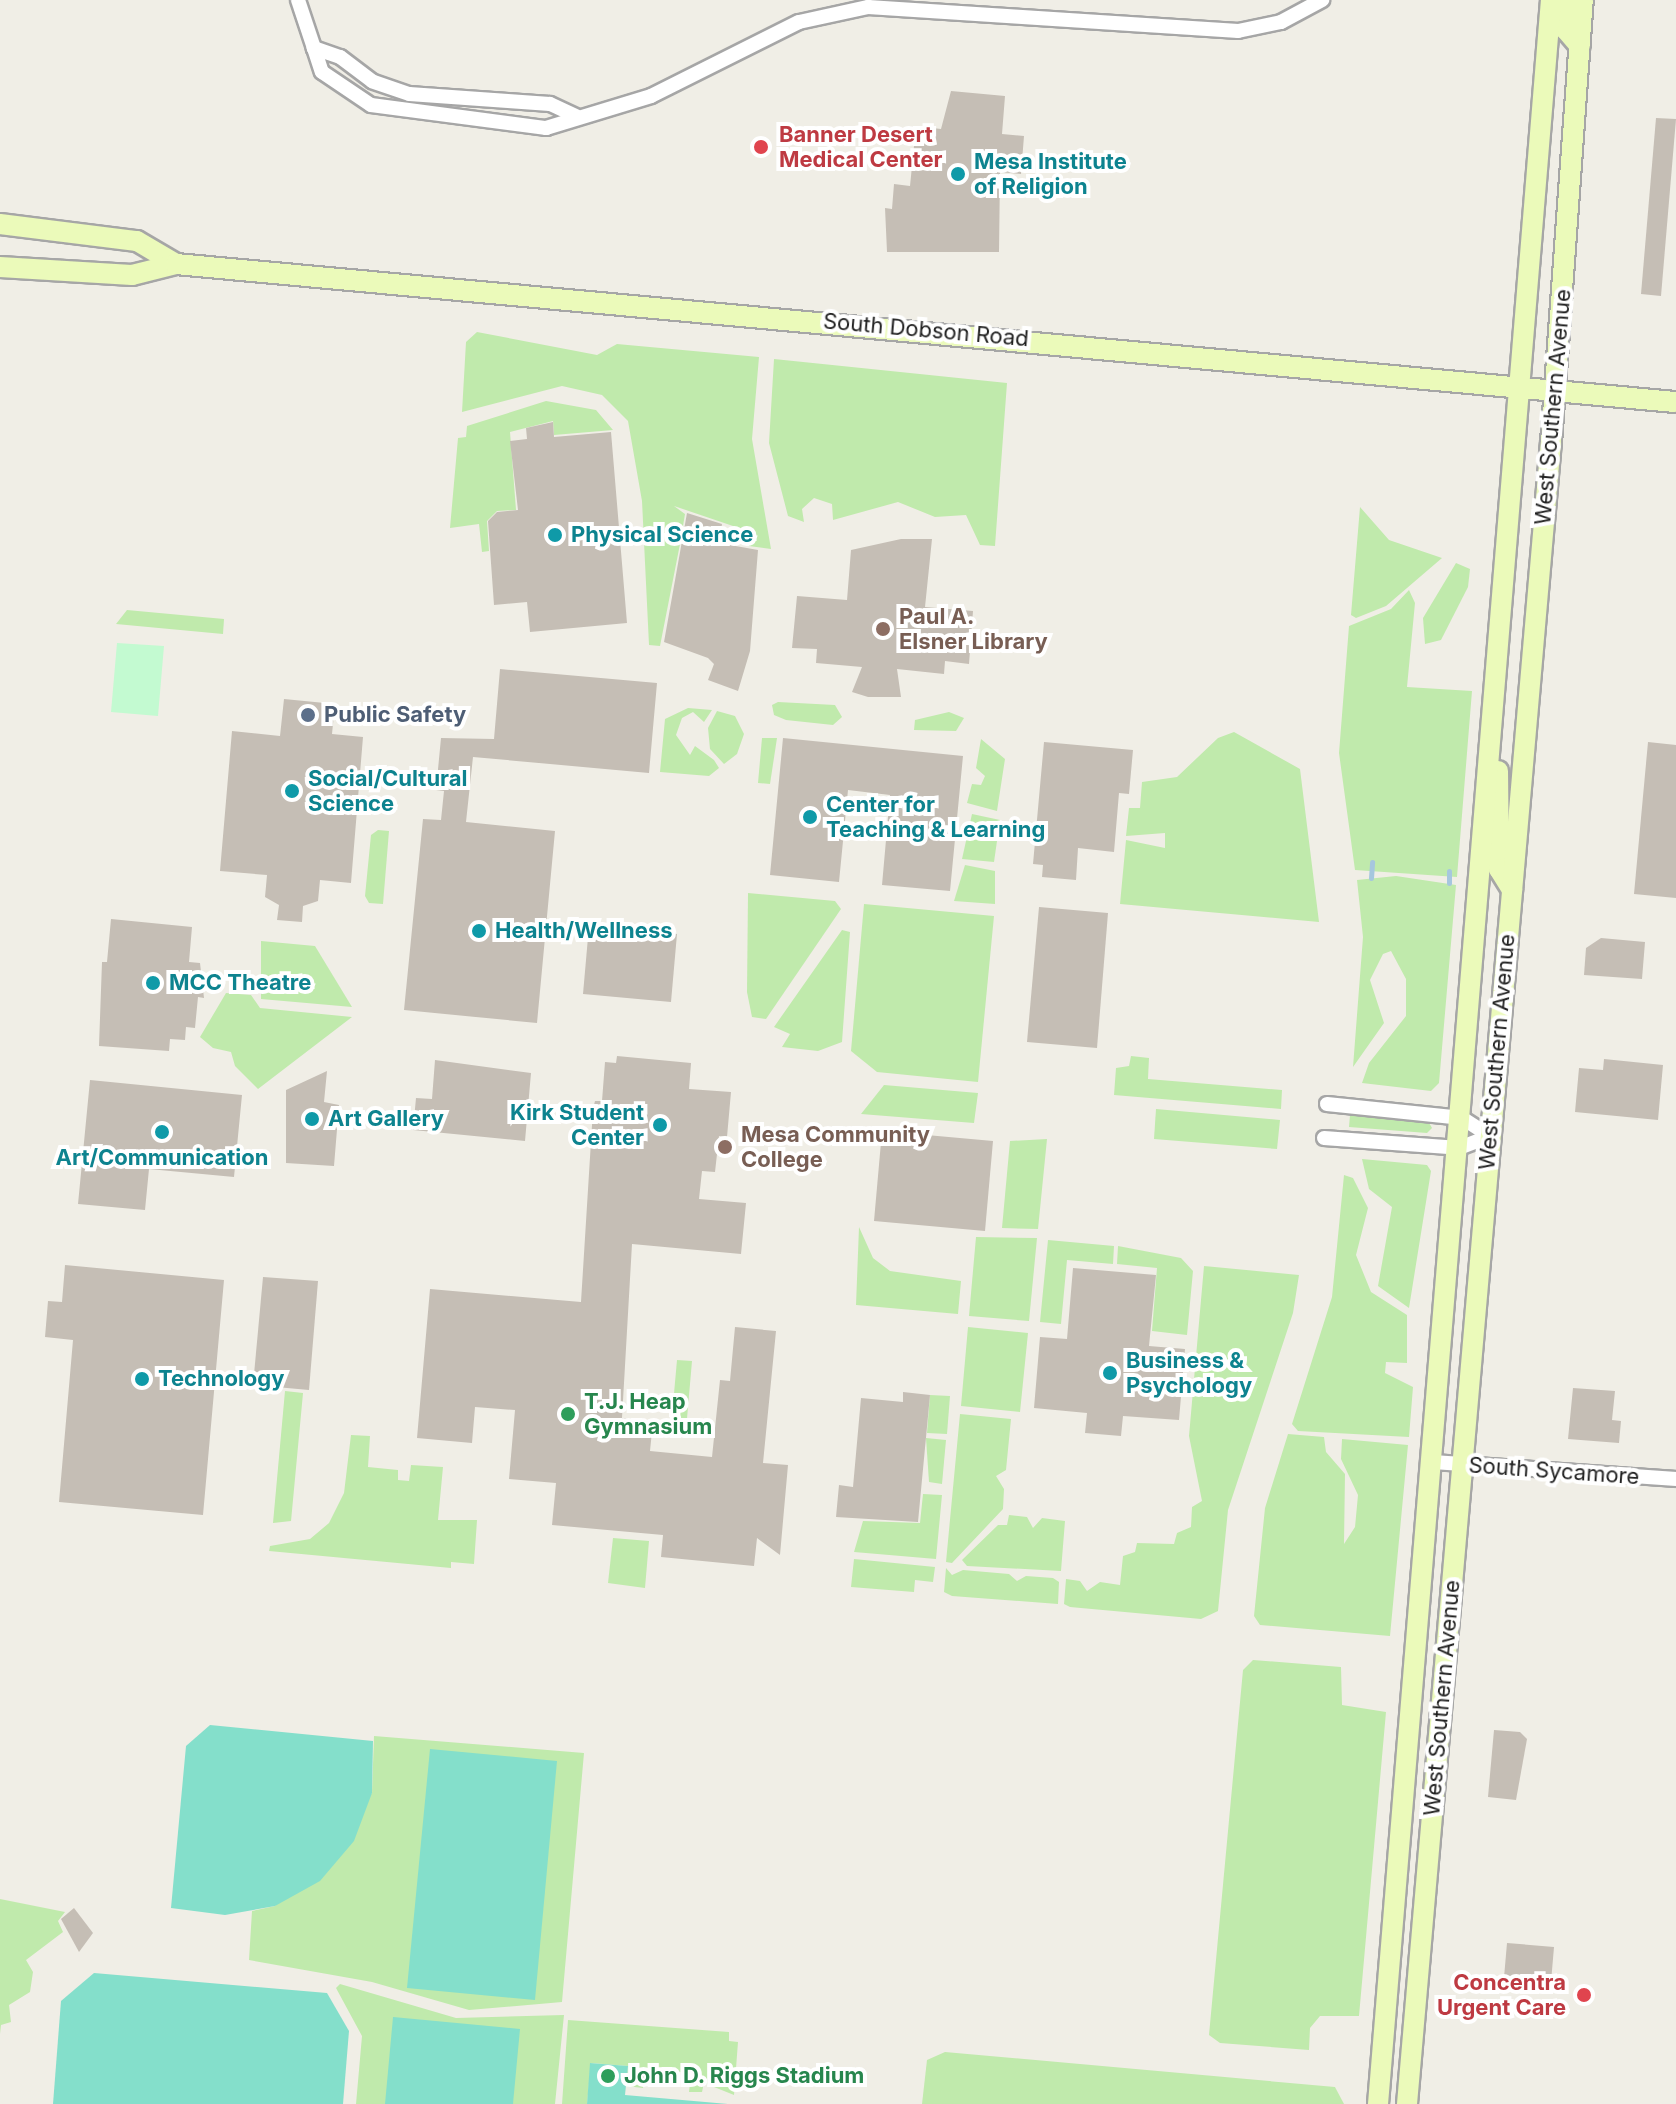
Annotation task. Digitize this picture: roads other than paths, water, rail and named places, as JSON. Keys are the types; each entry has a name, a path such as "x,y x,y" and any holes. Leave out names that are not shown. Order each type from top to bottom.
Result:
{"main road":[{"name":"West Southern Avenue","path":"1378,2104 1462,1118 1551,0"},
{"path":"1567,0 1566,30 1580,46"},
{"name":"West Southern Avenue","path":"1407,2104 1555,390 1583,0"},
{"name":"South Dobson Road","path":"0,224 137,241 176,264"},
{"name":"South Dobson Road","path":"0,267 132,275 176,264 1676,402"},
{"path":"1492,736 1502,796 1499,869 1512,890"}],"street":[{"path":"298,0 322,72 344,91 402,114 546,128 576,116 651,96 799,22 894,3 1238,31 1281,22 1322,0"},
{"path":"314,48 340,57 372,81 409,94 550,104 576,116"},
{"path":"1327,1104 1462,1118 1490,1136"},
{"path":"1324,1138 1459,1148 1490,1136"},
{"name":"South Sycamore","path":"1433,1462 1676,1479"}],"waterway":[{"path":"1371,878 1372,862"},
{"path":"1449,871 1449,883"}],"place":[{"name":"Banner Desert Medical Center","path":"761,147"},
{"name":"Mesa Institute of Religion","path":"958,174"},
{"name":"Physical Science","path":"555,535"},
{"name":"Paul A. Elsner Library","path":"883,629"},
{"name":"Public Safety","path":"308,715"},
{"name":"Social/Cultural Science","path":"292,791"},
{"name":"Center for Teaching & Learning","path":"810,817"},
{"name":"Health/Wellness","path":"479,931"},
{"name":"MCC Theatre","path":"153,983"},
{"name":"Art Gallery","path":"312,1119"},
{"name":"Kirk Student Center","path":"660,1125"},
{"name":"Art/Communication","path":"162,1132"},
{"name":"Mesa Community College","path":"725,1147"},
{"name":"Business & Psychology","path":"1110,1373"},
{"name":"Technology","path":"142,1379"},
{"name":"T.J. Heap Gymnasium","path":"568,1414"},
{"name":"Concentra Urgent Care","path":"1584,1995"},
{"name":"John D. Riggs Stadium","path":"608,2076"}]}
